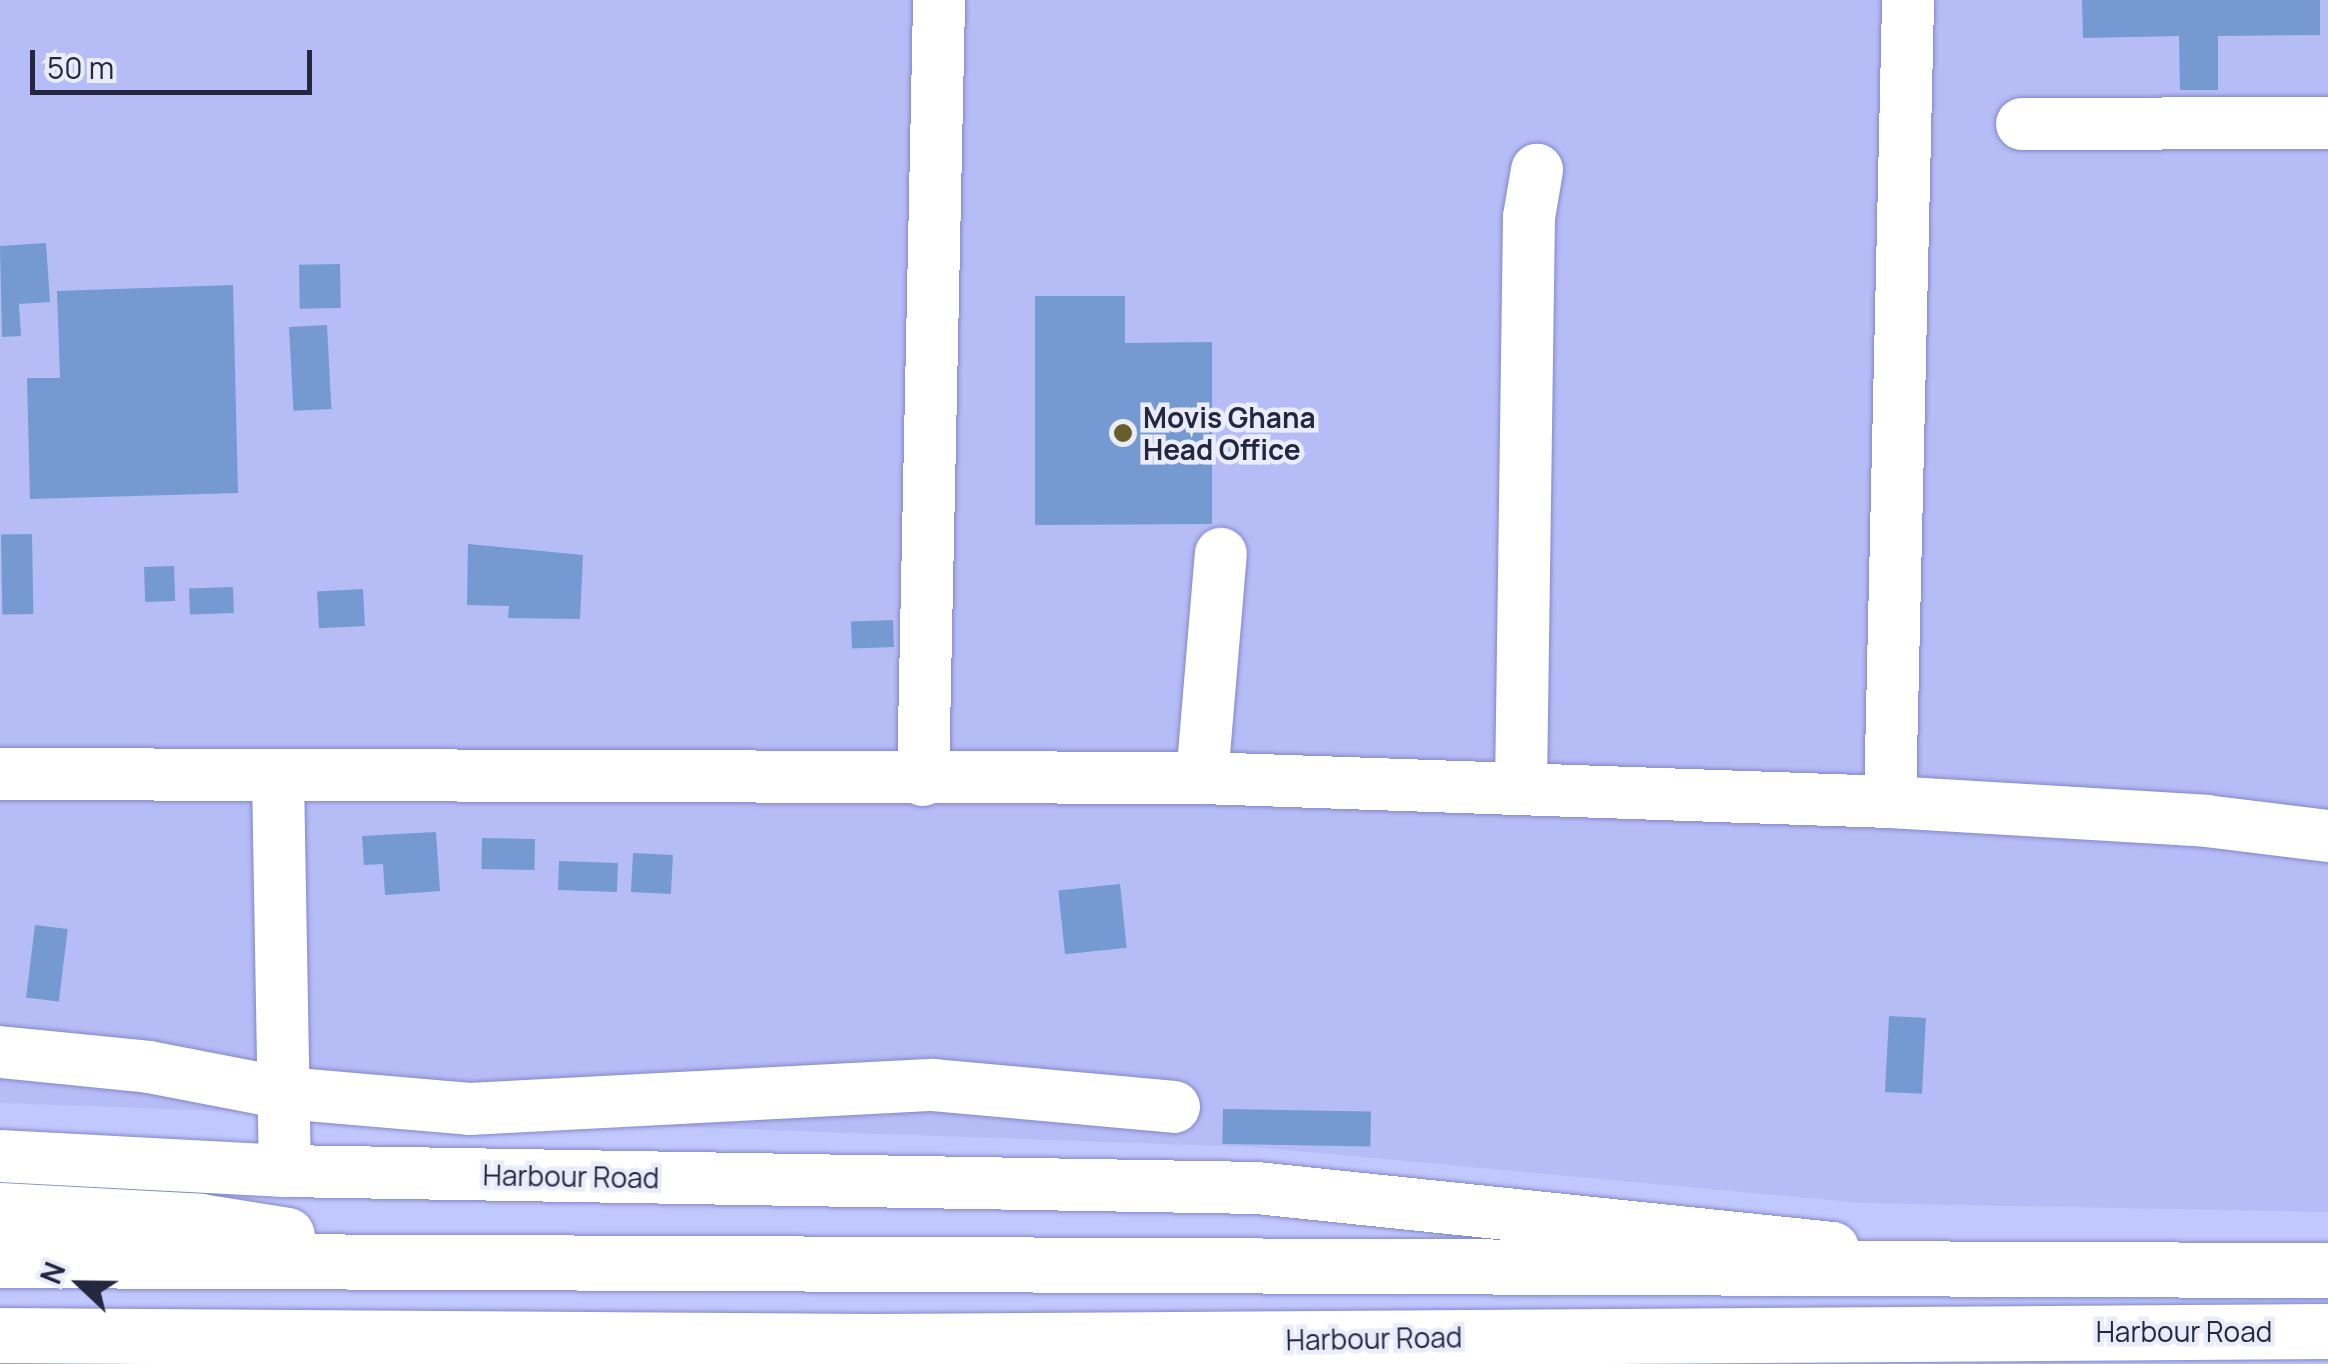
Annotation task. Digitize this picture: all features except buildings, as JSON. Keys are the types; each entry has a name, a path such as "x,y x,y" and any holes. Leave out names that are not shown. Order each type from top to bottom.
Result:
{"highway":[{"path":"0,1210 200,1221 412,1263"},
{"name":"Harbour Road","path":"0,1260 2328,1270"},
{"name":"Harbour Road","path":"0,1335 869,1353 2023,1348 2328,1331"}],"street":[{"path":"923,780 939,0"},
{"path":"1890,802 1908,0"},
{"path":"2022,124 2328,123"},
{"path":"1521,788 1529,217 1537,170"},
{"path":"1202,778 1221,554"},
{"path":"0,774 1202,778 1890,802 2206,820 2328,836"},
{"path":"278,776 284,1171"},
{"path":"0,1052 150,1066 284,1093 469,1109 933,1084 1174,1108"},
{"name":"Harbour Road","path":"0,1156 284,1171 1257,1188 2038,1269"}],"shaded area":[{"path":"0,0 2328,0 2328,1212 1862,1203 1253,1147 0,1103"}],"place":[{"name":"Movis Ghana Head Office","path":"1123,433"}]}
